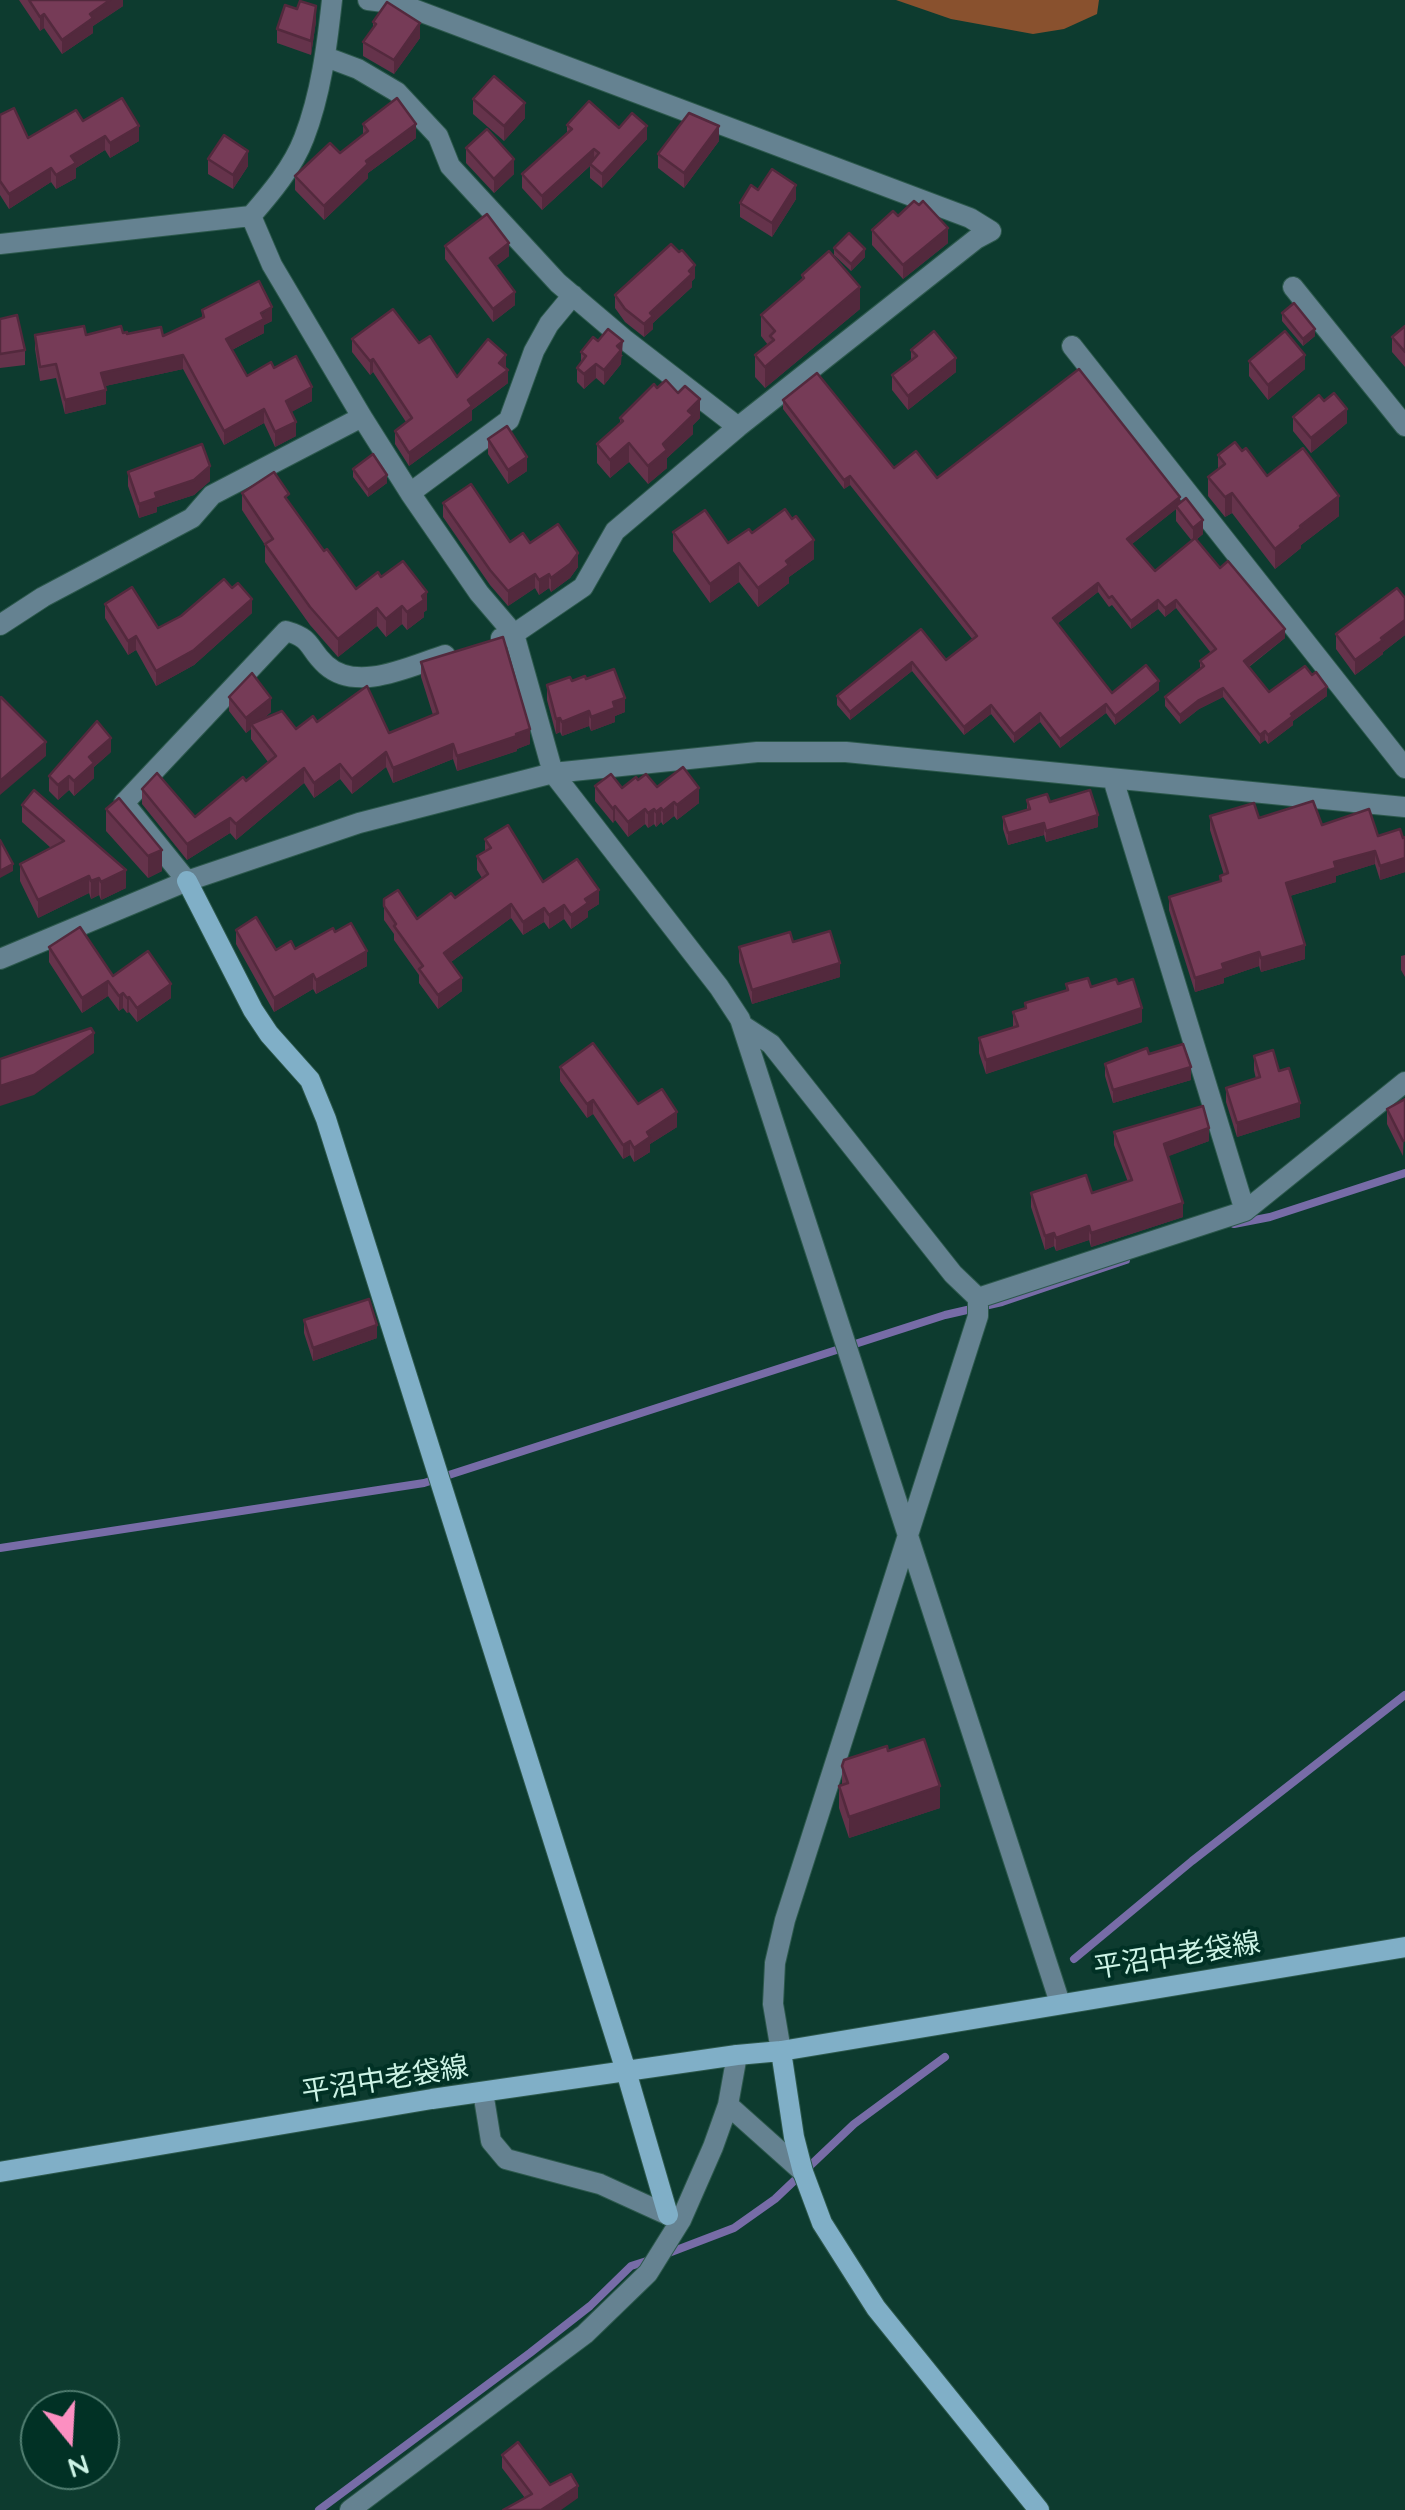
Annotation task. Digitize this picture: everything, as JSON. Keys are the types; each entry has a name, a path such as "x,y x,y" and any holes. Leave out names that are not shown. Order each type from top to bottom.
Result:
{"main road":[{"path":"187,881 253,1010 310,1080 326,1120 675,2218"},
{"name":"平沼中老袋線","path":"0,2172 483,2092 781,2051 1405,1947"},
{"path":"781,2051 794,2137 822,2223 876,2308 1040,2510"}],"street":[{"path":"0,244 251,216 277,186 304,140 326,57 332,0"},
{"path":"187,881 124,803 286,631 304,636 327,667 357,679 514,634 583,587 616,531 738,428 991,231 970,218 400,4 368,0"},
{"path":"326,57 397,92 438,136 450,166 558,283 738,428"},
{"path":"251,216 272,265 362,417 480,593 514,634 553,773 719,987 742,1025 1060,2003"},
{"path":"1293,287 1405,426"},
{"path":"410,492 509,420 534,351 573,295"},
{"path":"1072,346 1405,768"},
{"path":"0,624 192,518 212,496 362,417"},
{"path":"0,960 187,881 359,824 553,773 740,753 846,752 1405,808"},
{"path":"1113,779 1245,1211"},
{"path":"742,1025 771,1044 953,1274 978,1298 978,1316 785,1920 775,1963 773,2004 781,2051"},
{"path":"978,1298 1245,1211 1405,1082"},
{"path":"350,2510 586,2334 648,2274 713,2147 728,2106 737,2055"},
{"path":"483,2092 491,2142 506,2159 600,2184 675,2218"},
{"path":"728,2106 803,2172"}],"shaded area":[{"path":"896,0 1099,0 1097,14 1064,29 1033,34 951,19"}],"building":[{"path":"29,0 110,0 62,40"},
{"path":"300,1 316,6 311,41 277,29 285,5 297,9"},
{"path":"387,2 420,23 394,60 363,42"},
{"path":"494,76 525,103 504,126 473,99"},
{"path":"122,98 139,126 110,143 105,136 71,156 76,163 56,175 51,168 9,194 0,181 0,115 14,108 28,138 76,110 83,121"},
{"path":"397,98 416,124 366,161 368,164 324,206 295,176 330,143 340,153 368,131 363,124"},
{"path":"589,101 619,128 632,113 647,126 602,174 590,164 599,153 594,149 542,196 522,174 572,129 567,125"},
{"path":"689,113 719,126 684,173 658,154"},
{"path":"487,129 514,159 494,179 466,148"},
{"path":"224,135 248,151 233,175 208,159"},
{"path":"772,169 796,185 772,223 740,203 751,185 758,190"},
{"path":"914,201 919,205 923,201 948,228 903,265 872,230 893,211 898,216"},
{"path":"487,214 509,243 490,258 515,292 493,309 445,246"},
{"path":"849,233 865,249 851,264 834,248"},
{"path":"671,244 695,265 689,271 692,274 650,313 653,316 644,324 615,295"},
{"path":"829,251 860,287 765,367 755,355 774,340 770,336 775,331 761,315"},
{"path":"259,281 272,307 261,313 264,319 226,339 247,376 271,362 274,368 296,356 312,387 286,401 296,422 275,432 264,409 224,431 183,355 101,373 106,390 65,400 56,364 40,367 35,335 84,326 86,335 121,326 127,334 161,327 163,336 204,317 202,310"},
{"path":"1294,303 1315,329 1303,339 1282,313"},
{"path":"393,309 419,343 430,336 457,377 488,339 506,355 499,363 508,370 468,400 472,406 409,453 395,431 412,418 373,359 370,361 352,339"},
{"path":"17,315 25,350 0,354 0,319"},
{"path":"1405,326 1405,352 1392,337"},
{"path":"608,329 623,341 617,346 621,350 604,370 596,364 584,374 577,368 586,356 581,352 593,337 598,341"},
{"path":"934,331 956,358 908,396 892,375 917,356 911,350"},
{"path":"1285,331 1305,355 1268,385 1249,361"},
{"path":"1079,369 1180,497 1127,539 1155,571 1195,538 1220,568 1228,561 1285,629 1244,661 1269,692 1305,666 1312,675 1316,672 1327,687 1268,735 1265,731 1260,735 1223,688 1180,715 1165,697 1204,666 1200,661 1216,649 1176,600 1165,608 1158,600 1131,621 1098,583 1053,618 1112,693 1146,665 1159,681 1115,716 1106,704 1060,739 1040,713 1014,734 991,705 964,727 912,662 850,712 837,696 921,629 946,660 977,636 850,476 844,480 783,400 817,373 894,468 916,451 937,478"},
{"path":"666,380 678,393 685,386 700,399 688,411 693,415 663,444 667,450 648,466 629,443 610,460 597,444 623,421 620,418 654,384 657,388"},
{"path":"1334,393 1347,409 1311,438 1293,417 1319,395 1324,401"},
{"path":"507,426 527,457 508,470 488,439"},
{"path":"1235,442 1242,451 1246,448 1267,476 1303,448 1339,496 1275,549 1232,493 1225,497 1208,477 1225,464 1218,455"},
{"path":"202,444 210,466 194,480 155,493 157,498 139,504 128,472"},
{"path":"373,454 387,475 368,490 353,469"},
{"path":"274,472 289,494 285,497 356,589 378,572 381,577 403,561 427,592 422,596 424,600 407,612 402,606 386,619 377,608 338,639 265,544 273,539 242,493"},
{"path":"471,484 510,542 523,533 530,543 558,524 578,553 551,578 549,574 539,580 535,574 508,591 443,503"},
{"path":"1186,498 1203,520 1193,528 1176,506"},
{"path":"785,509 792,519 796,516 814,540 758,588 739,563 710,584 673,532 705,510 728,543 749,529 752,533"},
{"path":"224,579 232,588 238,583 252,599 194,650 156,671 136,636 128,641 105,604 132,587 158,628 181,616"},
{"path":"1397,588 1405,598 1405,620 1355,660 1336,634"},
{"path":"503,637 530,729 517,736 457,756 453,744 393,768 386,752 352,779 340,764 314,783 304,768 236,824 230,818 187,844 142,789 157,773 195,817 243,777 246,781 276,756 251,724 282,711 296,729 313,716 317,722 367,686 389,733 438,713 421,662"},
{"path":"614,669 625,698 613,702 615,708 591,717 589,711 562,722 556,719 547,685 570,677 572,681 585,676 586,679"},
{"path":"252,673 271,698 246,718 229,697"},
{"path":"0,698 46,742 0,781"},
{"path":"97,721 111,738 89,757 94,763 74,781 69,776 58,785 49,776"},
{"path":"683,767 699,788 677,805 674,802 663,811 661,808 648,813 645,809 628,822 595,786 611,774 622,788 646,774 657,787"},
{"path":"34,790 126,870 101,882 99,878 91,881 89,876 38,900 20,864 64,841 22,805"},
{"path":"1090,790 1098,815 1046,831 1044,823 1008,833 1003,817 1030,809 1027,800 1047,794 1050,802"},
{"path":"119,798 162,850 148,856 106,809"},
{"path":"1313,801 1322,825 1369,809 1378,836 1400,829 1405,837 1405,858 1380,866 1375,851 1334,862 1336,868 1286,883 1305,945 1261,958 1259,952 1195,978 1169,897 1221,881 1220,876 1228,873 1210,816 1254,803 1259,818"},
{"path":"508,825 543,882 577,859 599,890 571,915 564,905 549,915 544,908 523,922 511,904 444,953 462,978 438,995 394,926 384,899 398,890 417,919 451,893 455,898 488,874 477,856 491,848 485,839"},
{"path":"0,840 13,864 0,871"},
{"path":"256,917 276,950 291,941 295,949 333,928 335,932 351,923 367,951 316,980 313,974 274,998 236,930"},
{"path":"80,927 113,976 148,951 171,984 137,1008 123,993 119,996 108,981 82,998 49,947"},
{"path":"830,931 840,963 752,990 739,947 790,932 793,942"},
{"path":"1088,978 1091,987 1116,979 1118,984 1133,979 1142,1008 986,1060 979,1038 1018,1026 1013,1012 1026,1008 1025,1003 1068,990 1066,984"},
{"path":"91,1028 94,1033 34,1075 0,1086 0,1059"},
{"path":"593,1043 638,1104 662,1089 677,1112 647,1132 650,1137 634,1148 630,1141 623,1145 593,1100 587,1104 560,1067"},
{"path":"1183,1044 1191,1067 1113,1090 1105,1064 1147,1048 1149,1054"},
{"path":"1273,1050 1279,1071 1289,1068 1300,1103 1237,1123 1226,1088 1260,1077 1254,1056"},
{"path":"1405,1099 1405,1140 1403,1141 1387,1109"},
{"path":"1203,1106 1209,1128 1164,1144 1183,1203 1091,1233 1089,1226 1056,1238 1054,1233 1045,1236 1031,1193 1086,1175 1092,1193 1132,1180 1114,1132"},
{"path":"369,1299 377,1325 313,1348 304,1320"},
{"path":"924,1739 940,1786 849,1817 839,1786 848,1783 844,1760"},
{"path":"518,2442 550,2485 571,2474 578,2486 541,2510 503,2510 532,2494 502,2455"}],"waterway":[{"path":"1234,1224 1270,1217 1405,1173"},
{"path":"0,1548 424,1483 1126,1260"},
{"path":"1074,1959 1192,1861 1405,1695"},
{"path":"666,2254 734,2228 775,2199 854,2124 945,2057"},
{"path":"319,2510 530,2353 590,2306 631,2266 653,2259"}]}
